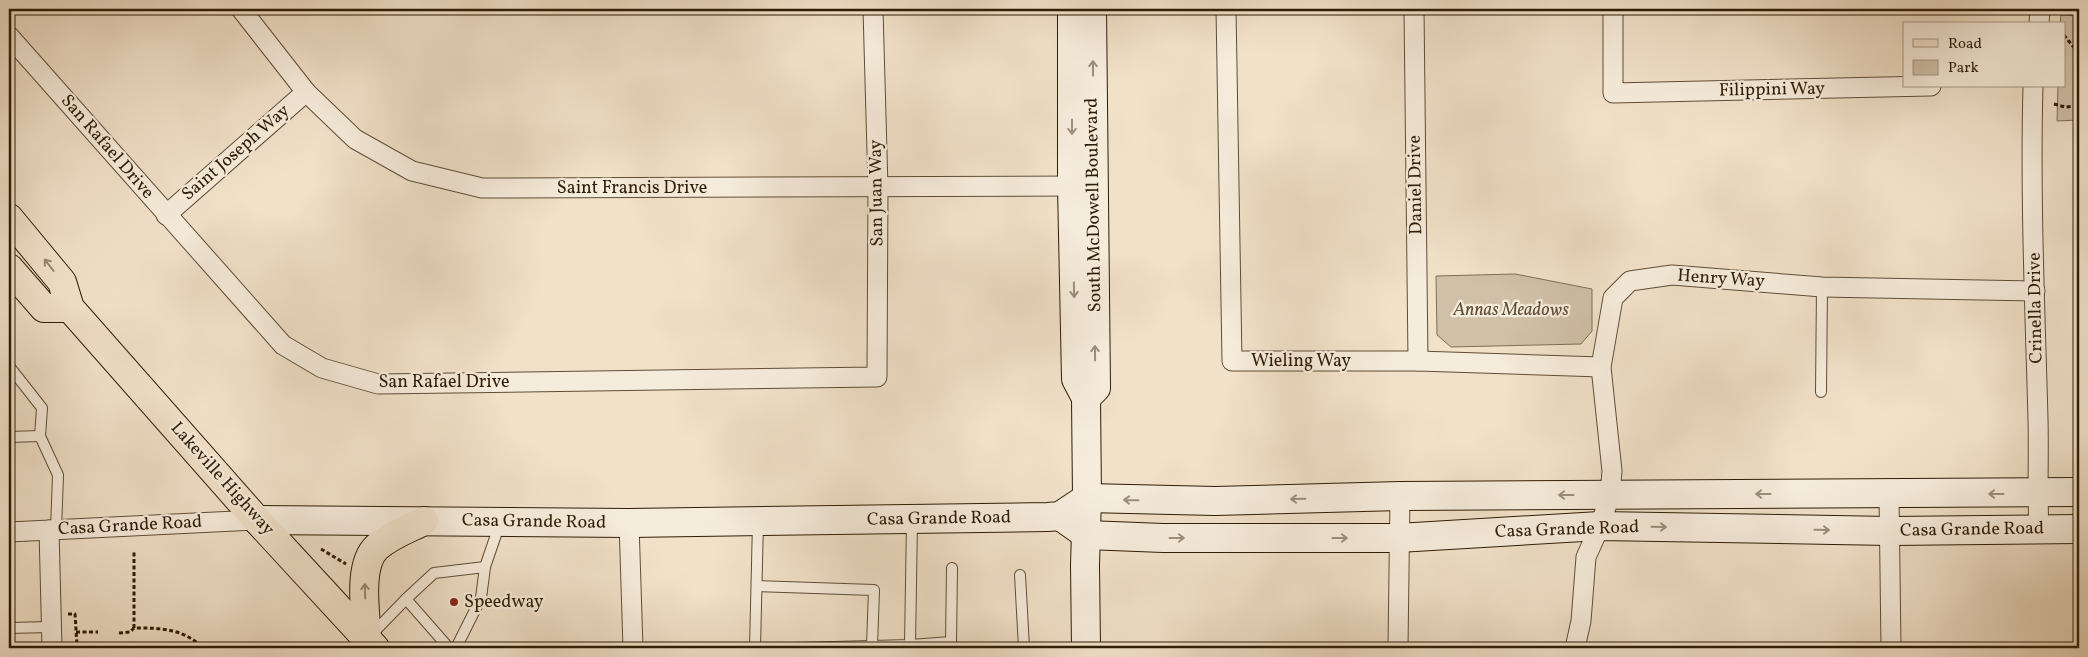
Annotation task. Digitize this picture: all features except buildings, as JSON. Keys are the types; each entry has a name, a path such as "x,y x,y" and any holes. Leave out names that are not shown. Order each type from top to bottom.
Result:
{"main road":[{"name":"South McDowell Boulevard","path":"1072,9 1096,388 1086,398 1086,648"},
{"name":"South McDowell Boulevard","path":"1083,186 1092,9"},
{"name":"Lakeville Highway","path":"9,218 62,282 70,308 257,520 371,644"},
{"path":"9,268 44,308 70,308"},
{"name":"Casa Grande Road","path":"1087,498 1214,501 1400,496 2038,494 2079,492"},
{"path":"1087,498 1060,516 1087,535"},
{"name":"Casa Grande Road","path":"257,520 628,523 1060,516"},
{"path":"371,644 365,575 367,562 376,548 393,535 424,521"},
{"name":"Casa Grande Road","path":"1087,535 1163,538 1398,538 1600,526 1890,531 2079,529"}],"street":[{"name":"Saint Francis Drive","path":"241,9 306,92 355,139 412,171 482,188 1083,186"},
{"name":"San Juan Way","path":"873,9 878,188 877,377"},
{"name":"Wieling Way","path":"1226,9 1232,361 1418,361 1601,367"},
{"name":"Daniel Drive","path":"1414,9 1418,361"},
{"name":"Filippini Way","path":"1613,9 1613,93 1903,87"},
{"path":"2039,22 2040,9"},
{"name":"San Rafael Drive","path":"9,36 283,345 322,368 378,384 877,377"},
{"name":"Crinella Drive","path":"2033,88 2035,291 2040,461 2038,494 2039,529"},
{"name":"Saint Joseph Way","path":"166,215 306,92"},
{"name":"Henry Way","path":"1575,648 1581,621 1586,557 1600,526 1610,494 1612,471 1601,367 1613,298 1630,281 1672,275 1822,287 2035,291"},
{"path":"1889,494 1891,648"},
{"path":"1398,648 1400,496"},
{"name":"Casa Grande Road","path":"9,532 257,520"},
{"path":"628,523 633,648"},
{"path":"52,530 52,648"}],"lane":[{"path":"1820,392 1822,287"},
{"path":"9,366 41,404 43,410 40,436 58,475 52,530"},
{"path":"9,437 40,436"},
{"path":"910,647 912,519"},
{"path":"755,648 758,521"},
{"path":"456,648 481,598 485,567 501,522"},
{"path":"371,644 406,599 434,573 485,567"},
{"path":"796,648 910,647 951,642 952,568"},
{"path":"1020,575 1024,648"},
{"path":"757,586 874,590 872,646"},
{"path":"406,599 449,648"},
{"path":"9,628 51,627"}],"path":[{"path":"2066,38 2079,54"},
{"path":"2054,104 2065,107 2079,106"},
{"path":"321,549 352,567"},
{"path":"134,550 134,628"},
{"path":"65,614 75,614 77,644"},
{"path":"119,633 130,632 134,628 174,630 193,640 203,648"},
{"path":"76,632 98,632"}],"green space":[{"path":"2061,15 2079,16 2079,120 2057,121 2058,88 2066,88 2066,22 2060,22"},
{"name":"Annas Meadows","path":"1515,274 1592,289 1592,331 1581,344 1451,347 1437,335 1436,276"}],"place":[{"name":"Speedway","path":"454,602"}]}
